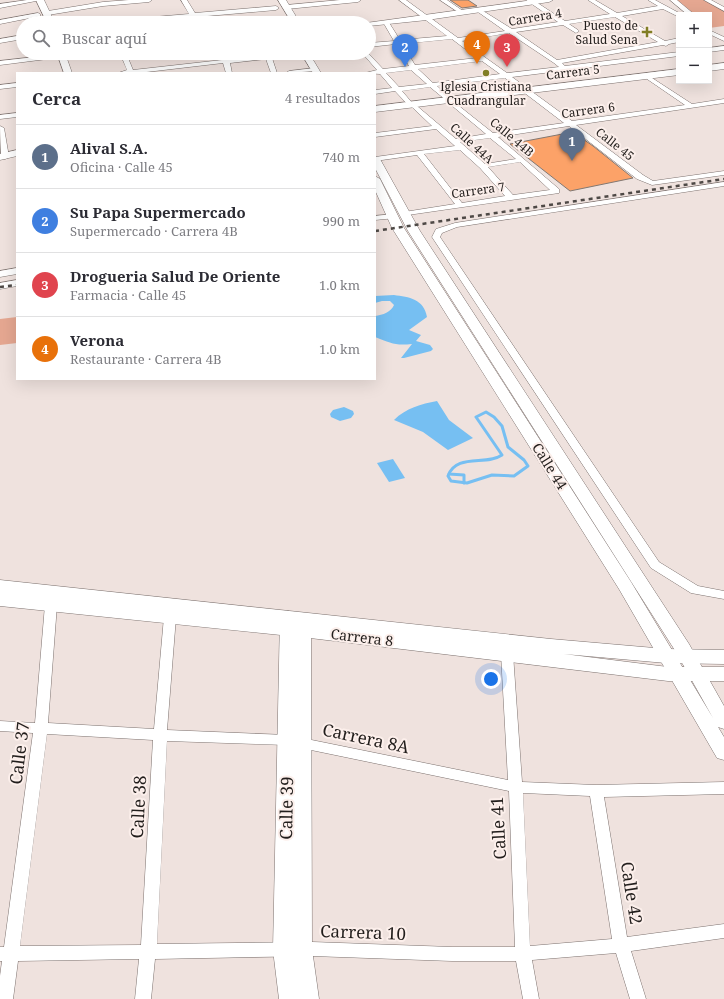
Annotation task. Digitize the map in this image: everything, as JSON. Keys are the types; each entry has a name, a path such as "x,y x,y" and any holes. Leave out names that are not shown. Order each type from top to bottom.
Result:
{"main road":[{"path":"35,0 48,13 49,16"},
{"path":"35,0 39,16"},
{"path":"376,23 427,18 530,1 549,0"},
{"path":"284,3 292,16"},
{"path":"54,60 56,68"},
{"path":"64,60 68,72"},
{"path":"309,60 316,72"},
{"path":"319,60 326,72"},
{"path":"712,68 724,66"},
{"path":"712,71 724,69"},
{"name":"Carrera 5","path":"528,92 676,72"},
{"name":"Carrera 5","path":"376,110 676,75"},
{"path":"2,159 16,153"},
{"path":"2,159 16,159"},
{"name":"Calle 44","path":"376,161 398,215 401,233 625,586 724,753"},
{"name":"Calle 44","path":"378,192 398,215 688,657 724,722"},
{"name":"Carrera 8","path":"0,586 296,624 507,654 676,674 724,674"},
{"name":"Carrera 8","path":"0,599 51,606 170,617 296,624 666,656 724,657"},
{"name":"Calle 39","path":"290,999 293,950 296,624"},
{"name":"Calle 39","path":"293,950 308,999"}],"street":[{"path":"0,6 35,0"},
{"path":"107,14 149,0"},
{"path":"184,0 193,15"},
{"path":"284,3 358,0"},
{"name":"Calle 45","path":"402,0 528,92 640,178 652,183 724,173"},
{"path":"443,0 463,13"},
{"path":"591,0 676,50"},
{"path":"651,0 676,13"},
{"path":"673,0 688,12"},
{"path":"707,0 724,9"},
{"path":"530,1 576,31"},
{"path":"48,13 193,15 276,7"},
{"name":"Carrera 4","path":"376,45 455,39 513,32 664,7"},
{"path":"480,10 566,68"},
{"path":"0,22 16,21"},
{"name":"Calle 44B","path":"386,22 413,68 493,135 556,191"},
{"path":"712,34 724,39"},
{"path":"0,41 16,38"},
{"path":"556,62 676,41"},
{"path":"712,50 724,48"},
{"path":"376,92 676,52"},
{"path":"376,72 483,59"},
{"path":"0,63 20,60"},
{"path":"126,60 131,72 170,70 233,60"},
{"path":"168,60 170,70"},
{"path":"270,60 274,72"},
{"name":"Calle 44A","path":"371,60 413,106 483,166 510,198"},
{"path":"226,61 229,72"},
{"path":"649,78 691,106"},
{"path":"0,87 16,85"},
{"name":"Carrera 6","path":"454,141 724,101"},
{"path":"0,117 16,115"},
{"path":"376,135 437,127"},
{"path":"0,128 2,159"},
{"path":"376,159 462,147"},
{"path":"419,153 460,205"},
{"path":"483,166 522,160"},
{"path":"724,184 455,225 439,231 436,237 655,564 695,590 724,595"},
{"name":"Carrera 7","path":"376,218 556,191"},
{"path":"0,274 16,271"},
{"path":"0,286 16,284"},
{"name":"Calle 37","path":"4,999 5,954 41,727 51,606"},
{"name":"Calle 38","path":"144,999 149,952 160,735 170,617"},
{"name":"Calle 41","path":"507,654 523,954 531,999"},
{"name":"Carrera 8A","path":"0,726 294,741 515,787 596,791 724,788"},
{"name":"Calle 42","path":"596,791 621,945 638,999"},
{"name":"Carrera 10","path":"5,954 293,950 452,954 523,954 621,945 724,930"}],"shaded area":[{"path":"673,0 707,0 724,9 724,26 712,28 712,12 688,12"},
{"path":"16,317 16,343 0,345 0,319"}],"water":[{"path":"394,295 410,298 423,306 427,317 409,330 421,335 416,341 430,345 433,349 431,351 401,358 412,344 397,344 376,337 376,316 391,310 394,305 390,301 376,303 376,296"},
{"path":"437,401 449,420 473,438 448,450 423,432 394,420 404,412 414,407"},
{"path":"344,407 353,411 354,414 351,418 340,421 331,417 330,414 333,410"},
{"path":"393,459 405,478 389,482 377,463"}],"building":[{"path":"450,0 468,0 477,6 462,8"},
{"path":"573,132 633,178 570,191 510,144"}],"waterway":[{"path":"449,474 452,469 464,462 488,460 502,455 476,417 486,412 494,417 502,426 508,447 524,460 528,466 514,476 492,475 464,483"},
{"path":"449,474 464,475 464,483"},
{"path":"449,474 448,476 451,481 464,483"}],"railway":[{"path":"376,231 724,179"},
{"path":"0,287 16,285"}],"place":[{"name":"Puesto de Salud Sena","path":"647,32"},
{"name":"Verona","path":"477,64"},
{"name":"Su Papa Supermercado","path":"405,67"},
{"name":"Drogueria Salud De Oriente","path":"507,67"},
{"name":"Iglesia Cristiana Cuadrangular","path":"486,73"},
{"name":"Alival S.A.","path":"572,161"}]}
